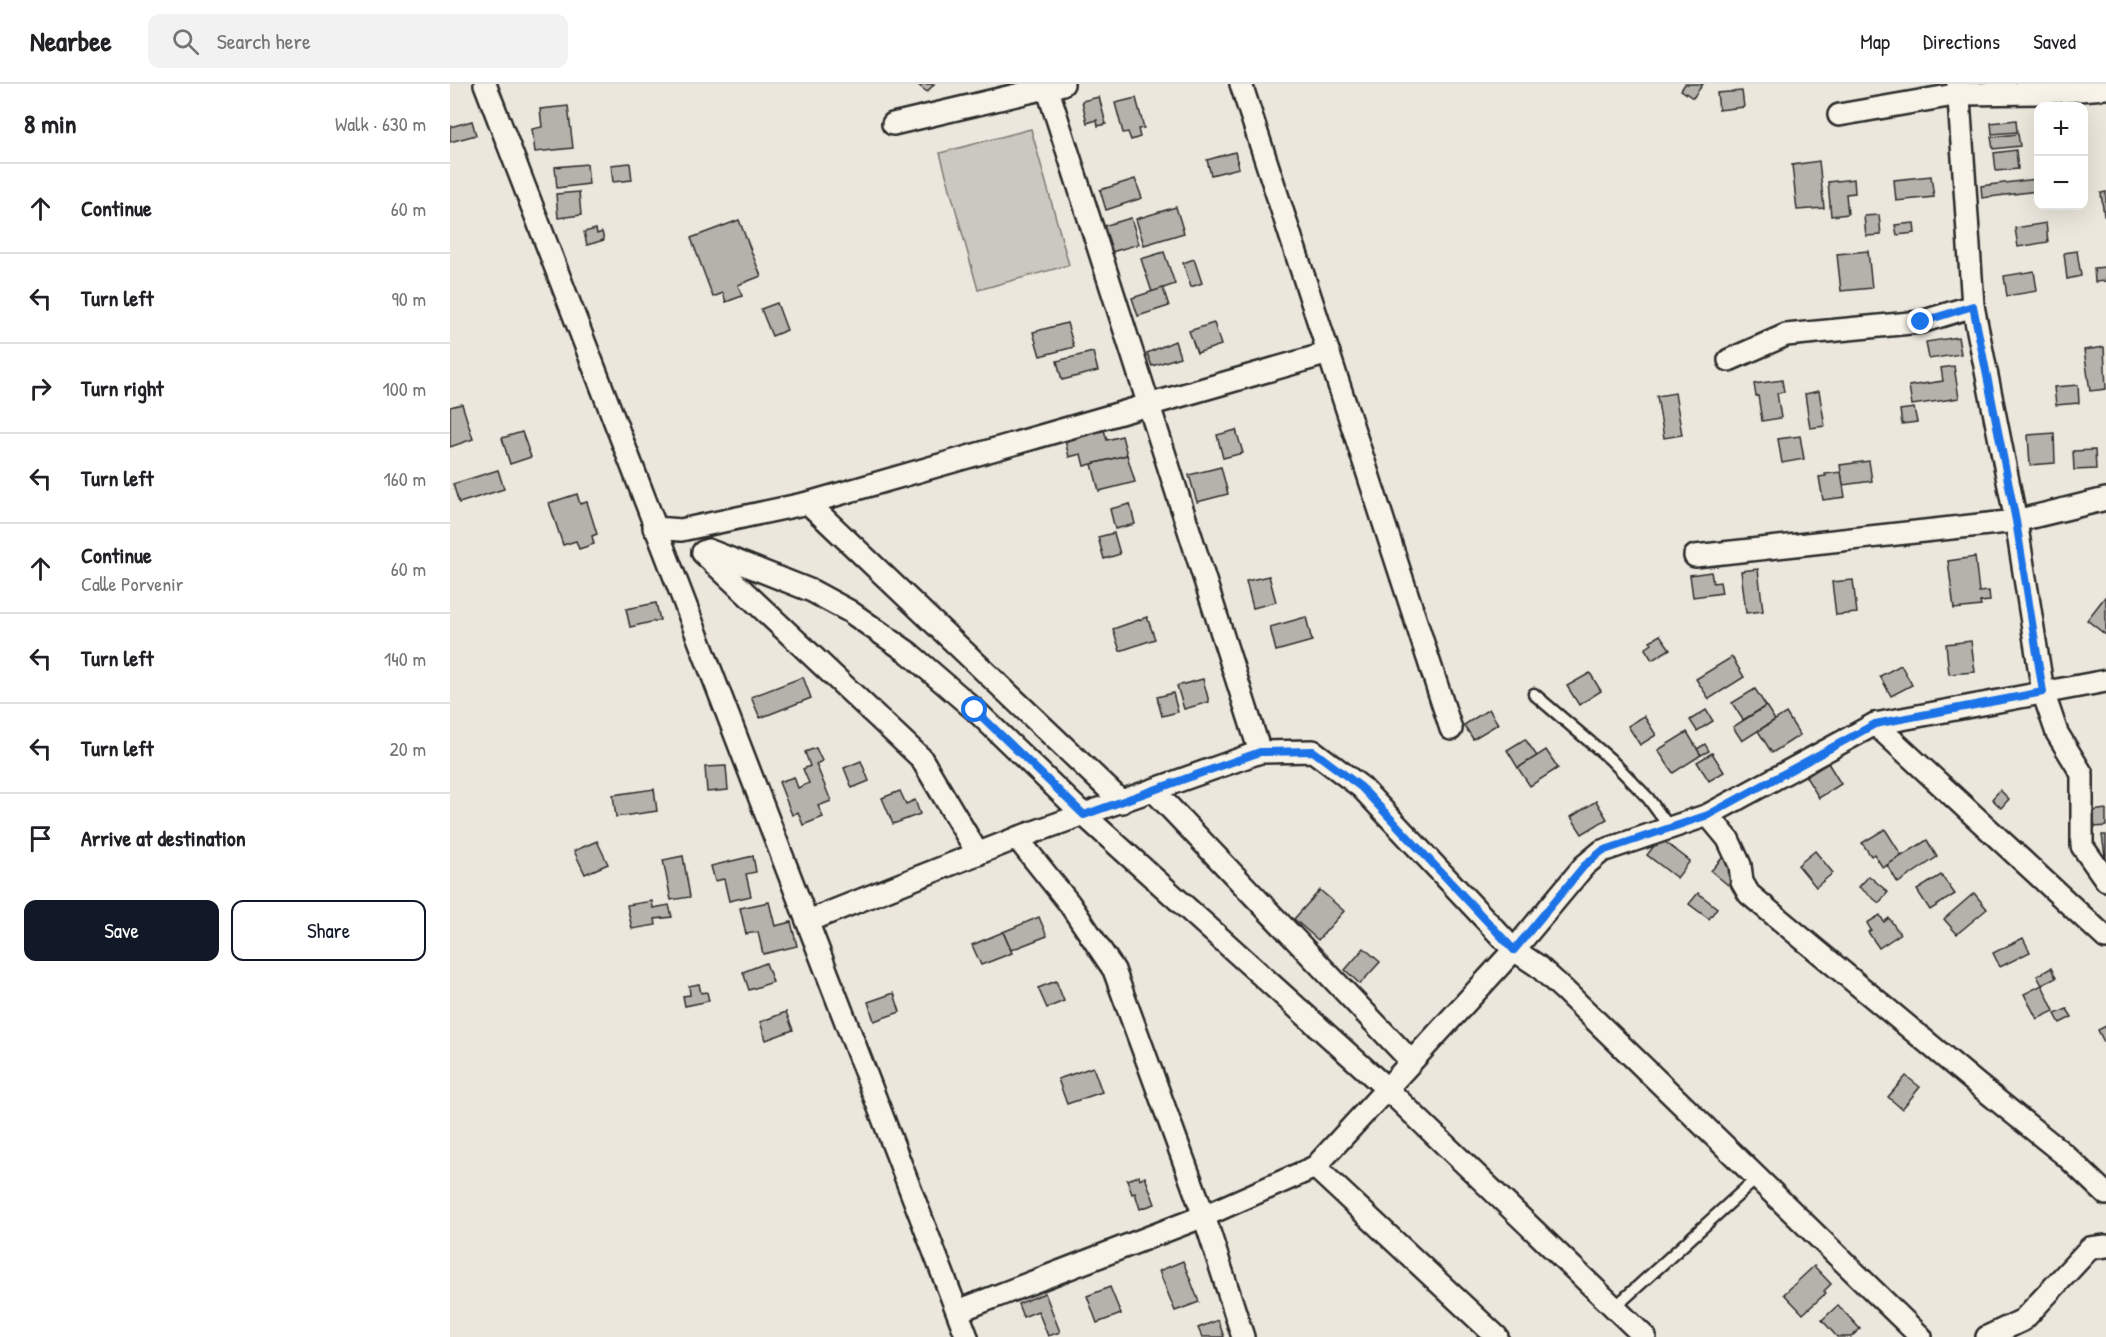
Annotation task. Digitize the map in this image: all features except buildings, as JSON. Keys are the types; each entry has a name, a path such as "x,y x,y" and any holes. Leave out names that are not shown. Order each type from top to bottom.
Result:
{"street":[{"path":"485,84 654,528 968,1337"},
{"path":"1241,84 1451,729"},
{"path":"892,124 1052,85 1149,405 1260,752"},
{"path":"1839,115 1959,89 2038,93 2106,88"},
{"path":"1959,89 1973,306 2016,521 2043,692 2057,733 2082,774 2082,846 2106,880"},
{"path":"1729,360 1786,335 1921,322 1973,306"},
{"path":"654,528 681,530 808,503 1329,353"},
{"path":"1695,556 2016,521 2106,499"},
{"path":"808,503 1122,802"},
{"path":"681,530 921,758 978,854"},
{"path":"702,552 708,550 812,591 849,611 909,653 975,710 1084,815 1386,1088 1645,1337"},
{"path":"958,1311 1204,1216 1315,1167 1514,950 1584,866 1602,851 1708,815 1875,724 2106,681"},
{"path":"1875,724 2104,934"},
{"path":"808,921 1017,838 1260,752 1313,751 1361,787 1514,950 1538,966 1564,990 1921,1337"},
{"path":"1154,791 1411,1061"},
{"path":"1708,815 1728,839 1740,865 1742,882 1749,894 2065,1155 2106,1194"},
{"path":"1017,838 1069,903 1114,970 1204,1216 1243,1337"},
{"path":"1315,1167 1497,1337"},
{"path":"1987,1337 2023,1320 2090,1248 2106,1246"}],"lane":[{"path":"1534,694 1611,759 1647,798 1670,828"},
{"path":"1614,1308 1757,1178"}],"shaded area":[{"path":"1031,129 1069,265 978,290 940,153"}],"route":[{"path":"975,710 1084,815 1260,752 1313,751 1361,787 1514,950 1584,866 1602,851 1708,815 1875,724 2043,692 2016,521 1973,306 1921,322"}]}
